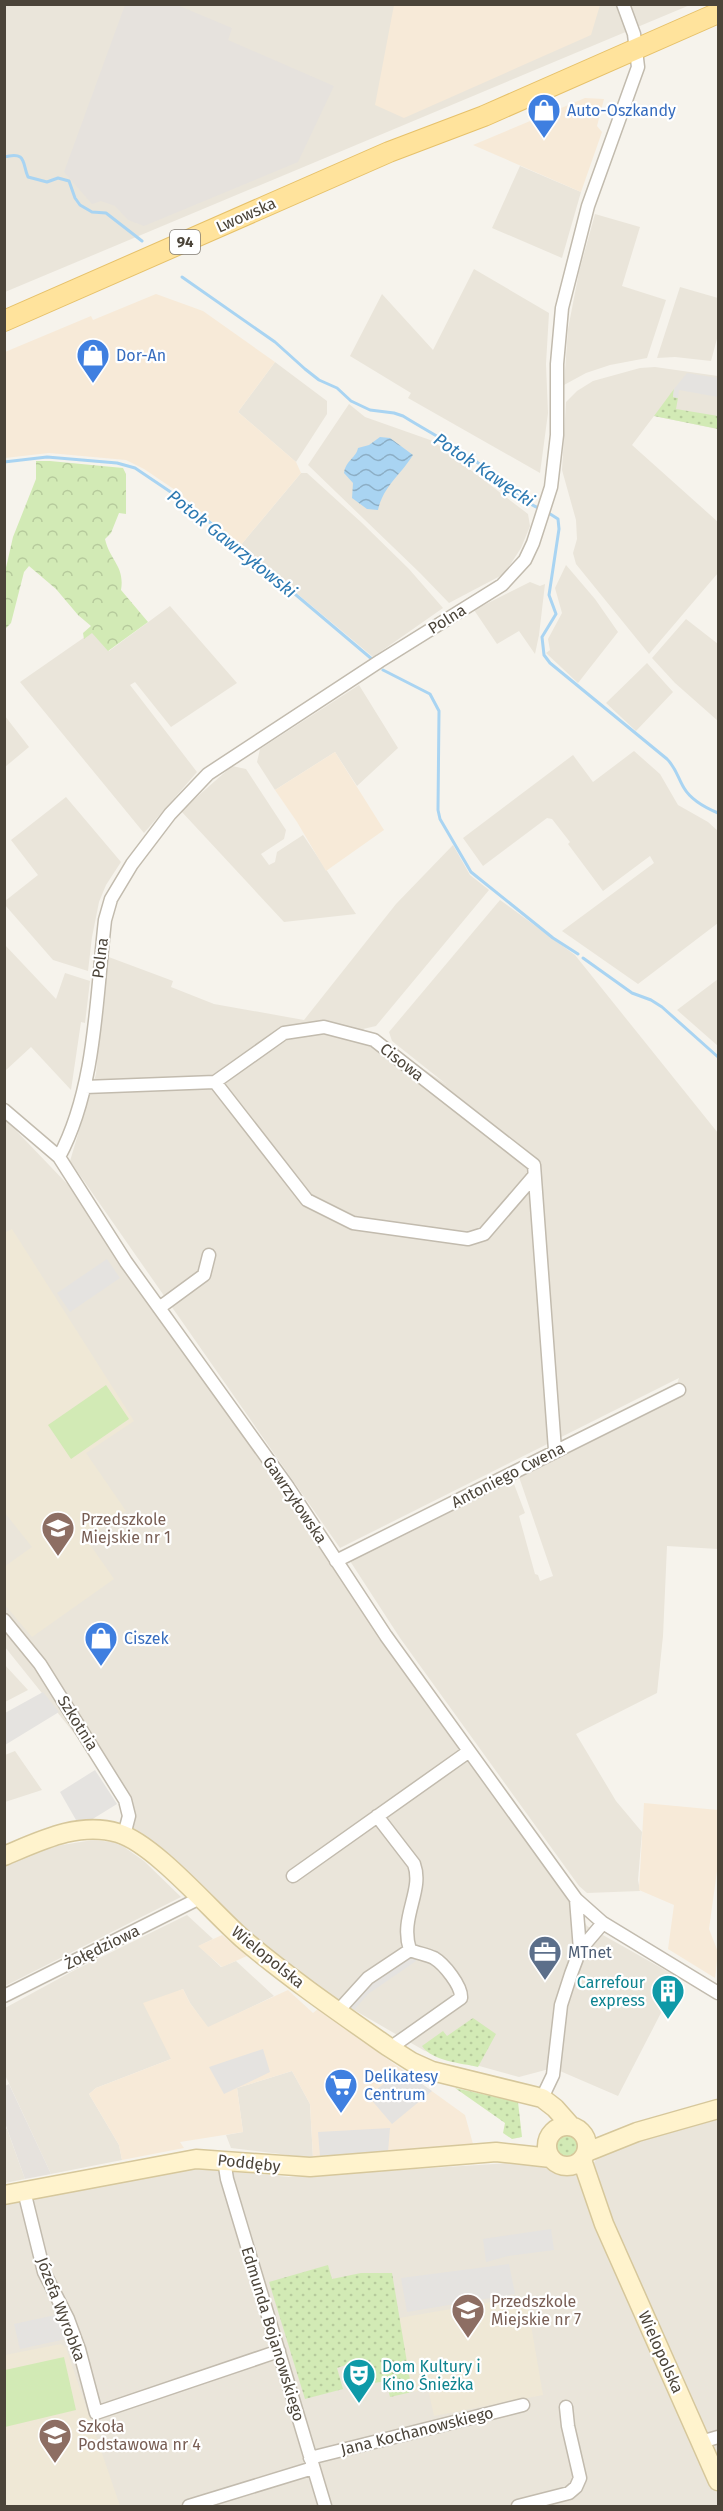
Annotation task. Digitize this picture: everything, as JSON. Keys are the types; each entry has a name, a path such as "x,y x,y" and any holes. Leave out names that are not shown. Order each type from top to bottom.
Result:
{"main road":[{"name":"Lwowska","path":"636,43 709,4"},
{"name":"Lwowska","path":"4,321 390,152 435,125 718,12"}],"street":[{"path":"624,5 636,43"},
{"name":"Polna","path":"59,1157 68,1141 85,1087 105,920 111,899 132,864 170,814 208,774 242,750 502,585 525,560 548,500 556,435 557,364 562,308 588,206 636,76 636,43"},
{"name":"Cisowa","path":"214,1082 284,1033 324,1027 375,1040 534,1165 555,1450"},
{"path":"85,1087 214,1082 307,1200 353,1222 468,1239 484,1234 534,1176"},
{"name":"Gawrzyłowska","path":"4,1110 59,1157 120,1253 288,1487 336,1561 468,1752 576,1899 603,1923 718,1993"},
{"path":"159,1308 204,1275 209,1255"},
{"name":"Antoniego Cwena","path":"336,1561 679,1390"},
{"name":"Szkotnia","path":"4,1620 40,1664 125,1800 129,1816 124,1835"},
{"path":"293,1876 468,1752"},
{"path":"377,1816 414,1864 416,1870 417,1879 406,1926 410,1950"},
{"name":"Wielopolska","path":"4,1856 75,1831 100,1829 124,1835 151,1852 243,1939 338,2011 412,2062 432,2071 543,2098 555,2108 604,2224 710,2439 718,2481"},
{"name":"Żołędziowa","path":"4,1996 200,1898"},
{"path":"576,1899 580,1950"},
{"path":"603,1923 580,1950 561,2005 553,2075 543,2098 551,2134 547,2147 574,2149 713,2110"},
{"path":"338,2011 368,1978 410,1950"},
{"path":"390,2048 461,1998 462,1994 436,1959 410,1950"},
{"name":"Poddęby","path":"496,2152 551,2134 559,2127 574,2149"},
{"name":"Poddęby","path":"4,2195 208,2158 310,2167 496,2152 574,2149"},
{"name":"Edmunda Bojanowskiego","path":"224,2160 226,2179 325,2506"},
{"name":"Józefa Wyrobka","path":"24,2191 44,2272 68,2319 79,2349 96,2413 279,2351"},
{"name":"Jana Kochanowskiego","path":"189,2506 312,2463 524,2405"},
{"path":"518,2506 569,2493 576,2487 580,2478 566,2407"}],"shaded area":[{"path":"394,4 600,5 591,35 404,118 375,105"},
{"path":"5,5 690,5 5,292"},
{"path":"125,5 177,5 232,28 228,40 334,86 298,162 144,226 128,220 115,206 101,201 92,204 64,172"},
{"name":"Auto-Oszkandy","path":"585,98 604,99 597,126 602,132 581,192 473,145"},
{"path":"520,166 581,192 562,258 492,228"},
{"path":"595,214 640,227 622,286 666,300 647,358 610,365 586,373 564,385 568,329 579,272"},
{"path":"474,269 549,313 546,364 548,413 540,473 408,398 411,393 350,356 382,294 433,350"},
{"path":"680,287 718,298 718,335 711,361 675,357 657,358"},
{"path":"156,294 203,311 275,362 238,412 296,462 301,473 240,546 178,492 126,460 49,453 5,458 5,352 91,316 93,320"},
{"path":"275,362 327,401 327,414 296,462 238,412"},
{"path":"655,367 718,376 718,429 654,416 632,445 718,522 718,573 649,654 576,564 573,553 577,539 576,520 562,470 566,402 577,391 593,381 640,368"},
{"path":"687,373 718,378 718,397 679,390 678,398 673,397 674,389"},
{"path":"349,404 365,417 433,441 528,514 530,526 521,548 504,574 449,603 308,465"},
{"path":"301,473 307,473 362,523 409,569 443,608 373,657 240,546"},
{"path":"566,565 595,599 618,632 578,683 546,653 550,650 548,639 562,613 555,588"},
{"path":"530,582 540,586 545,584 535,654 519,631 497,644 474,610"},
{"path":"170,606 237,683 171,727 135,682 130,685 197,772 144,833 20,682 92,632 109,651"},
{"path":"686,619 718,644 718,721 675,683 652,658"},
{"path":"647,663 673,692 636,731 606,703"},
{"path":"359,685 398,748 357,786 335,752 275,790 257,762 260,749"},
{"path":"5,716 29,747 4,767"},
{"path":"634,751 660,774 678,805 708,822 718,831 718,923 638,984 562,931 654,863 650,856 603,891 552,819 547,818 483,866 463,838 573,755 593,782"},
{"path":"335,752 384,830 326,871 275,790"},
{"path":"232,766 246,769 286,830 284,839 261,854 269,865 275,862 277,852 303,835 356,914 284,922 181,811"},
{"path":"66,797 121,862 106,885 99,902 88,971 53,960 5,905 5,901 38,875 11,840"},
{"path":"453,845 470,875 489,890 376,1026 363,1029 446,1084 392,1041 389,1032 500,900 575,955 718,1133 718,1549 667,1546 663,1636 657,1693 576,1734 616,1801 642,1832 638,1880 640,1891 587,1893 579,1886 400,1638 350,1561 511,1482 514,1484 525,1513 519,1516 535,1574 538,1575 540,1581 553,1576 519,1477 672,1400 679,1378 340,1548 70,1161 96,1074 106,956 173,981 171,987 214,1004 304,1020 396,904"},
{"path":"5,945 56,999 65,973 90,981 85,1023 81,1022 71,1090 31,1047 5,1071"},
{"path":"718,979 718,1046 677,1010"},
{"path":"4,1118 73,1190 304,1512 587,1926 679,1978 618,2096 553,2068 519,2077 425,2051 292,1974 136,1841 118,1788 5,1647"},
{"path":"12,1229 134,1421 86,1453 126,1511 86,1539 114,1579 32,1637 5,1605 4,1567 32,1547 5,1513 4,1233"},
{"path":"107,1259 120,1278 70,1312 57,1293"},
{"path":"4,1664 28,1690 5,1702 4,1702"},
{"path":"43,1692 59,1712 5,1745 5,1713"},
{"path":"15,1751 42,1790 5,1802 5,1755"},
{"path":"95,1770 117,1804 91,1820 76,1820 60,1792"},
{"path":"644,1803 718,1810 718,1864 709,1929 718,1952 715,1978 668,1949 674,1905 639,1890"},
{"path":"93,1840 113,1842 124,1847 144,1861 181,1897 5,1986 5,1865 50,1847"},
{"path":"187,1915 213,1939 199,1946 221,1967 236,1961 274,1996 208,2028 183,1989 176,1992 171,2059 96,2088 89,2094 119,2145 122,2160 51,2174 5,2075 5,2008 73,1971"},
{"path":"222,1935 247,1956 222,1967 198,1946"},
{"path":"412,1955 416,1961 368,1994 354,2010 348,2005 378,1977"},
{"path":"183,1989 190,2003 208,2027 288,1990 313,2013 318,2009 465,2115 473,2144 313,2158 310,2104 292,2071 237,2088 243,2132 180,2142 184,2148 122,2160 119,2145 89,2094 96,2088 171,2059 143,2003"},
{"path":"263,2049 270,2072 224,2094 209,2067"},
{"path":"402,2070 432,2091 392,2124 368,2096"},
{"path":"292,2071 310,2104 313,2158 231,2148 226,2135 243,2132 237,2088"},
{"path":"9,2084 51,2174 25,2179 5,2123 5,2086"},
{"path":"718,2115 718,2506 5,2506 4,2203 191,2168 289,2177 543,2161 567,2175 592,2166 601,2151"},
{"path":"4,2127 7,2129 25,2179 5,2183"},
{"path":"390,2128 388,2152 320,2156 318,2132"},
{"path":"551,2229 554,2250 508,2256 486,2262 483,2239"},
{"path":"509,2264 515,2294 407,2312 401,2278"},
{"name":"Przedszkole Miejskie nr 7","path":"526,2296 543,2395 434,2416 428,2389 412,2392 399,2318"},
{"path":"60,2314 66,2339 20,2349 14,2324"},
{"name":"Szkoła Podstawowa nr 4","path":"61,2344 66,2348 120,2506 5,2506 5,2355"}],"green space":[{"path":"674,389 673,397 678,398 676,409 718,416 718,429 654,416"},
{"path":"36,461 123,468 126,474 126,514 119,513 111,533 105,539 121,575 121,590 148,622 108,651 92,633 84,639 83,633 91,626 78,615 56,589 29,566 24,572 11,623 5,629 5,572 13,537 36,479"},
{"path":"106,1385 129,1419 71,1459 48,1425"},
{"path":"473,2018 496,2034 478,2067 440,2058 422,2046 443,2031 447,2036"},
{"path":"455,2088 518,2102 522,2137 512,2139 503,2133 505,2123"},
{"path":"568,2133 578,2136 581,2146 578,2156 568,2159 558,2156 555,2146 558,2136"},
{"path":"328,2265 332,2279 361,2273 392,2273 412,2392 390,2397 386,2381 374,2383 367,2366 355,2369 349,2364 337,2368 343,2389 305,2399 269,2282"},
{"path":"64,2357 76,2410 5,2427 5,2370"}],"water":[{"path":"380,437 390,438 413,455 388,487 378,510 367,509 352,498 353,483 344,473 358,448 369,445"}],"waterway":[{"name":"Potok Kawęcki","path":"4,157 20,157 28,177 47,182 58,178 69,181 80,205 92,212 106,213 142,241"},
{"name":"Potok Kawęcki","path":"182,277 275,342 319,380 337,388 351,401 370,410 403,416 465,454 515,493 541,509"},
{"name":"Potok Gawrzyłowski","path":"4,462 47,457 117,463 135,468 187,503 373,660"},
{"name":"Potok Kawęcki","path":"547,512 558,519 559,529 549,595 556,614 542,637 544,655 550,663 667,759 675,769 684,788 695,800 718,813"},
{"name":"Potok Gawrzyłowski","path":"383,670 430,694 439,711 438,810 440,819 471,872 553,938 578,954"},
{"name":"Potok Gawrzyłowski","path":"583,958 632,993 662,1007 718,1057"}],"place":[{"name":"Auto-Oszkandy","path":"544,139"},
{"name":"Dor-An","path":"93,384"},
{"name":"Przedszkole Miejskie nr 1","path":"58,1557"},
{"name":"Ciszek","path":"101,1667"},
{"name":"MTnet","path":"545,1981"},
{"name":"Carrefour express","path":"668,2020"},
{"name":"Delikatesy Centrum","path":"341,2114"},
{"name":"Przedszkole Miejskie nr 7","path":"468,2339"},
{"name":"Dom Kultury i Kino Śnieżka","path":"359,2404"},
{"name":"Szkoła Podstawowa nr 4","path":"55,2464"}]}
